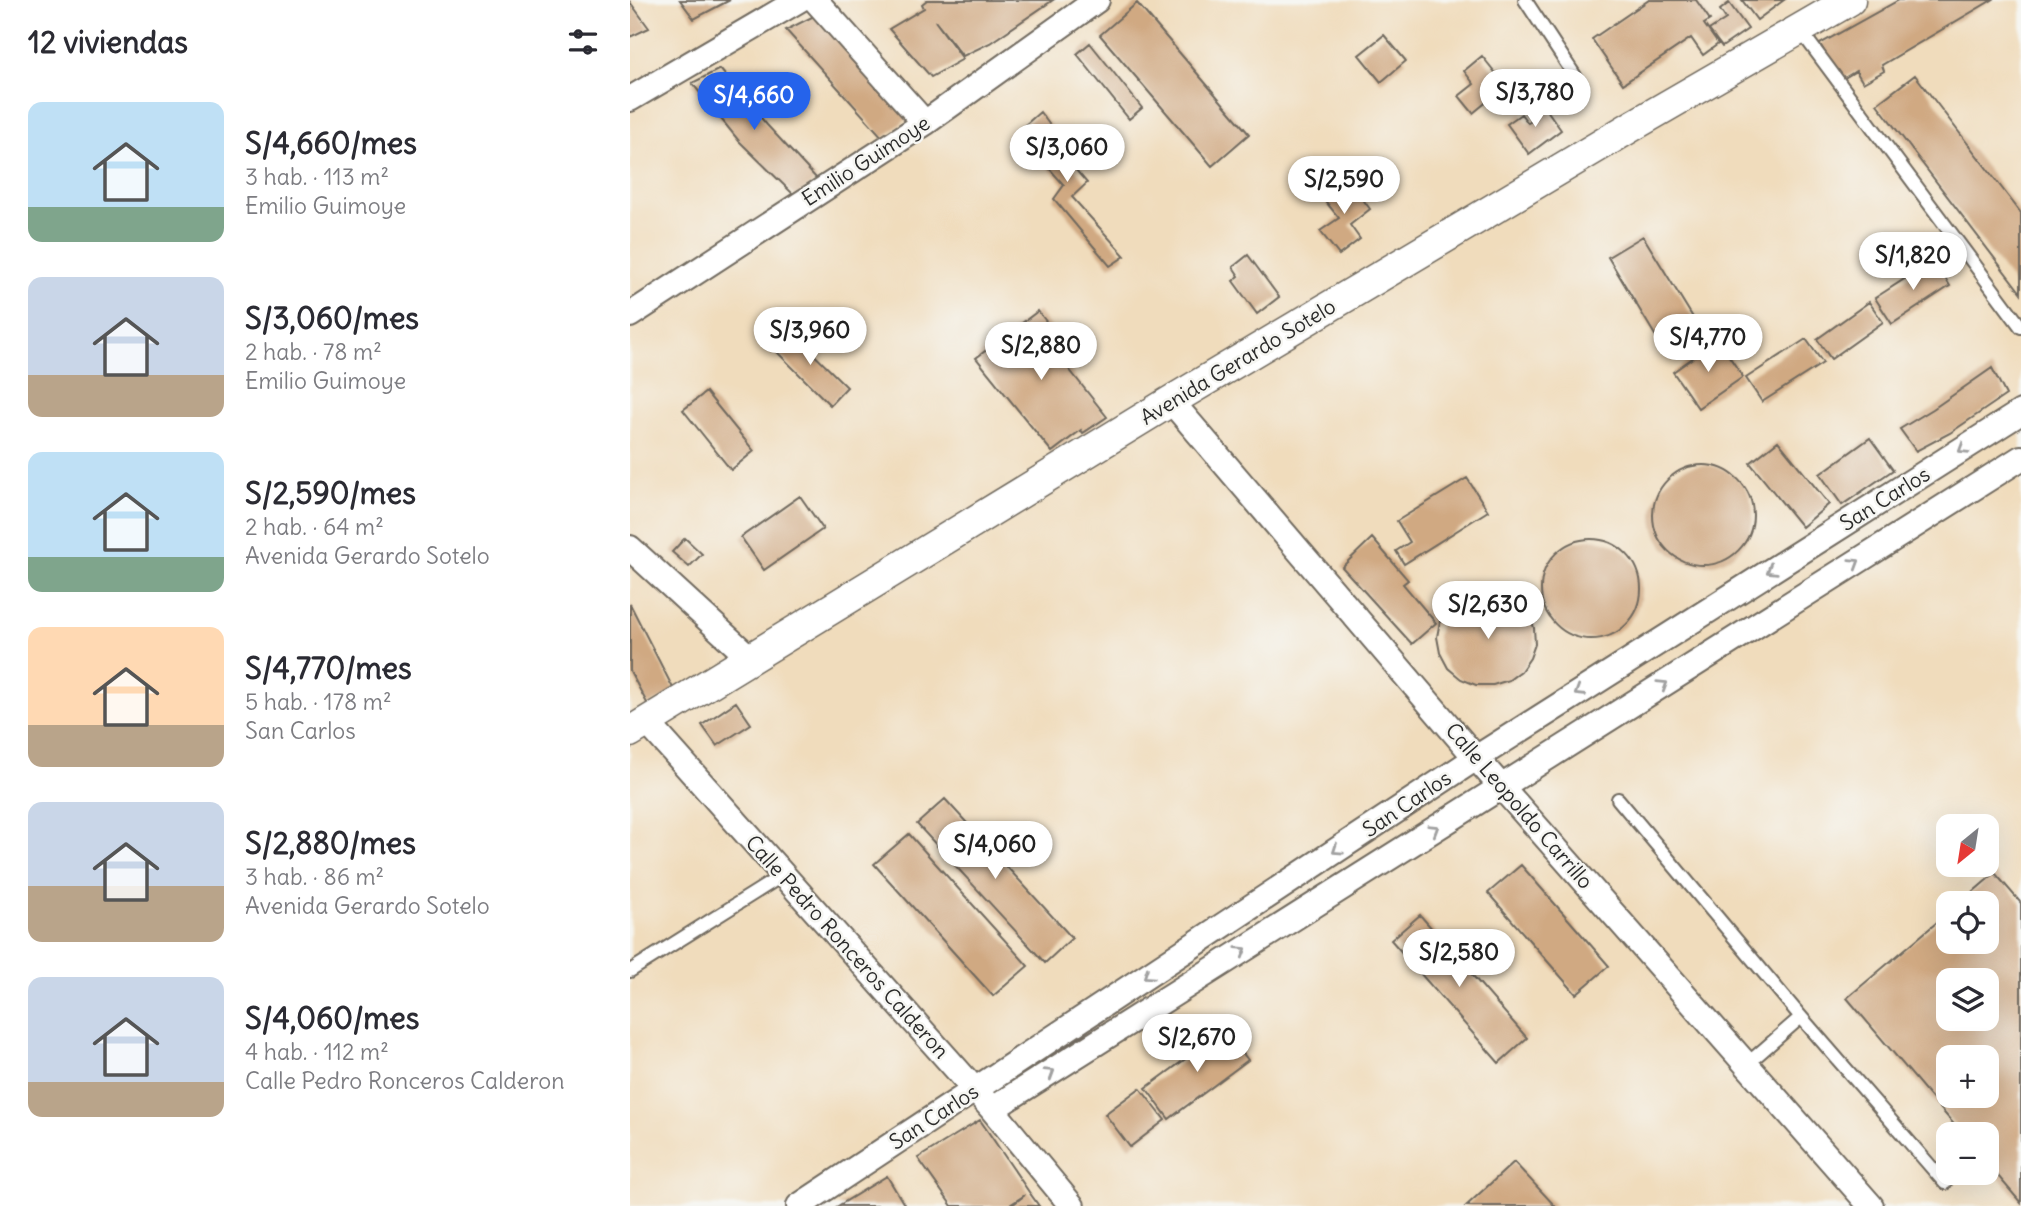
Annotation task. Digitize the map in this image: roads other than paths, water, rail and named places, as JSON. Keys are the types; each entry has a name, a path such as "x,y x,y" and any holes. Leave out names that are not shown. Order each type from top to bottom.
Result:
{"street":[{"path":"630,99 799,0"},
{"path":"815,0 925,123"},
{"name":"Emilio Guimoye","path":"630,316 925,123 1097,0"},
{"name":"Avenida Gerardo Sotelo","path":"638,727 1171,401 1634,125 1850,0"},
{"name":"Calle Leopoldo Carrillo","path":"1171,401 1476,758 1871,1206"},
{"name":"San Carlos","path":"799,1206 1476,758 2021,412"},
{"name":"San Carlos","path":"992,1109 2021,458"},
{"path":"630,548 750,658"},
{"name":"Calle Pedro Ronceros Calderon","path":"638,727 783,875 992,1109 1072,1206"}],"lane":[{"path":"1525,0 1575,76"},
{"path":"1800,29 2021,327"},
{"path":"1618,799 1936,1173"},
{"path":"630,971 783,875"},
{"path":"1746,1065 1801,1017"}]}
